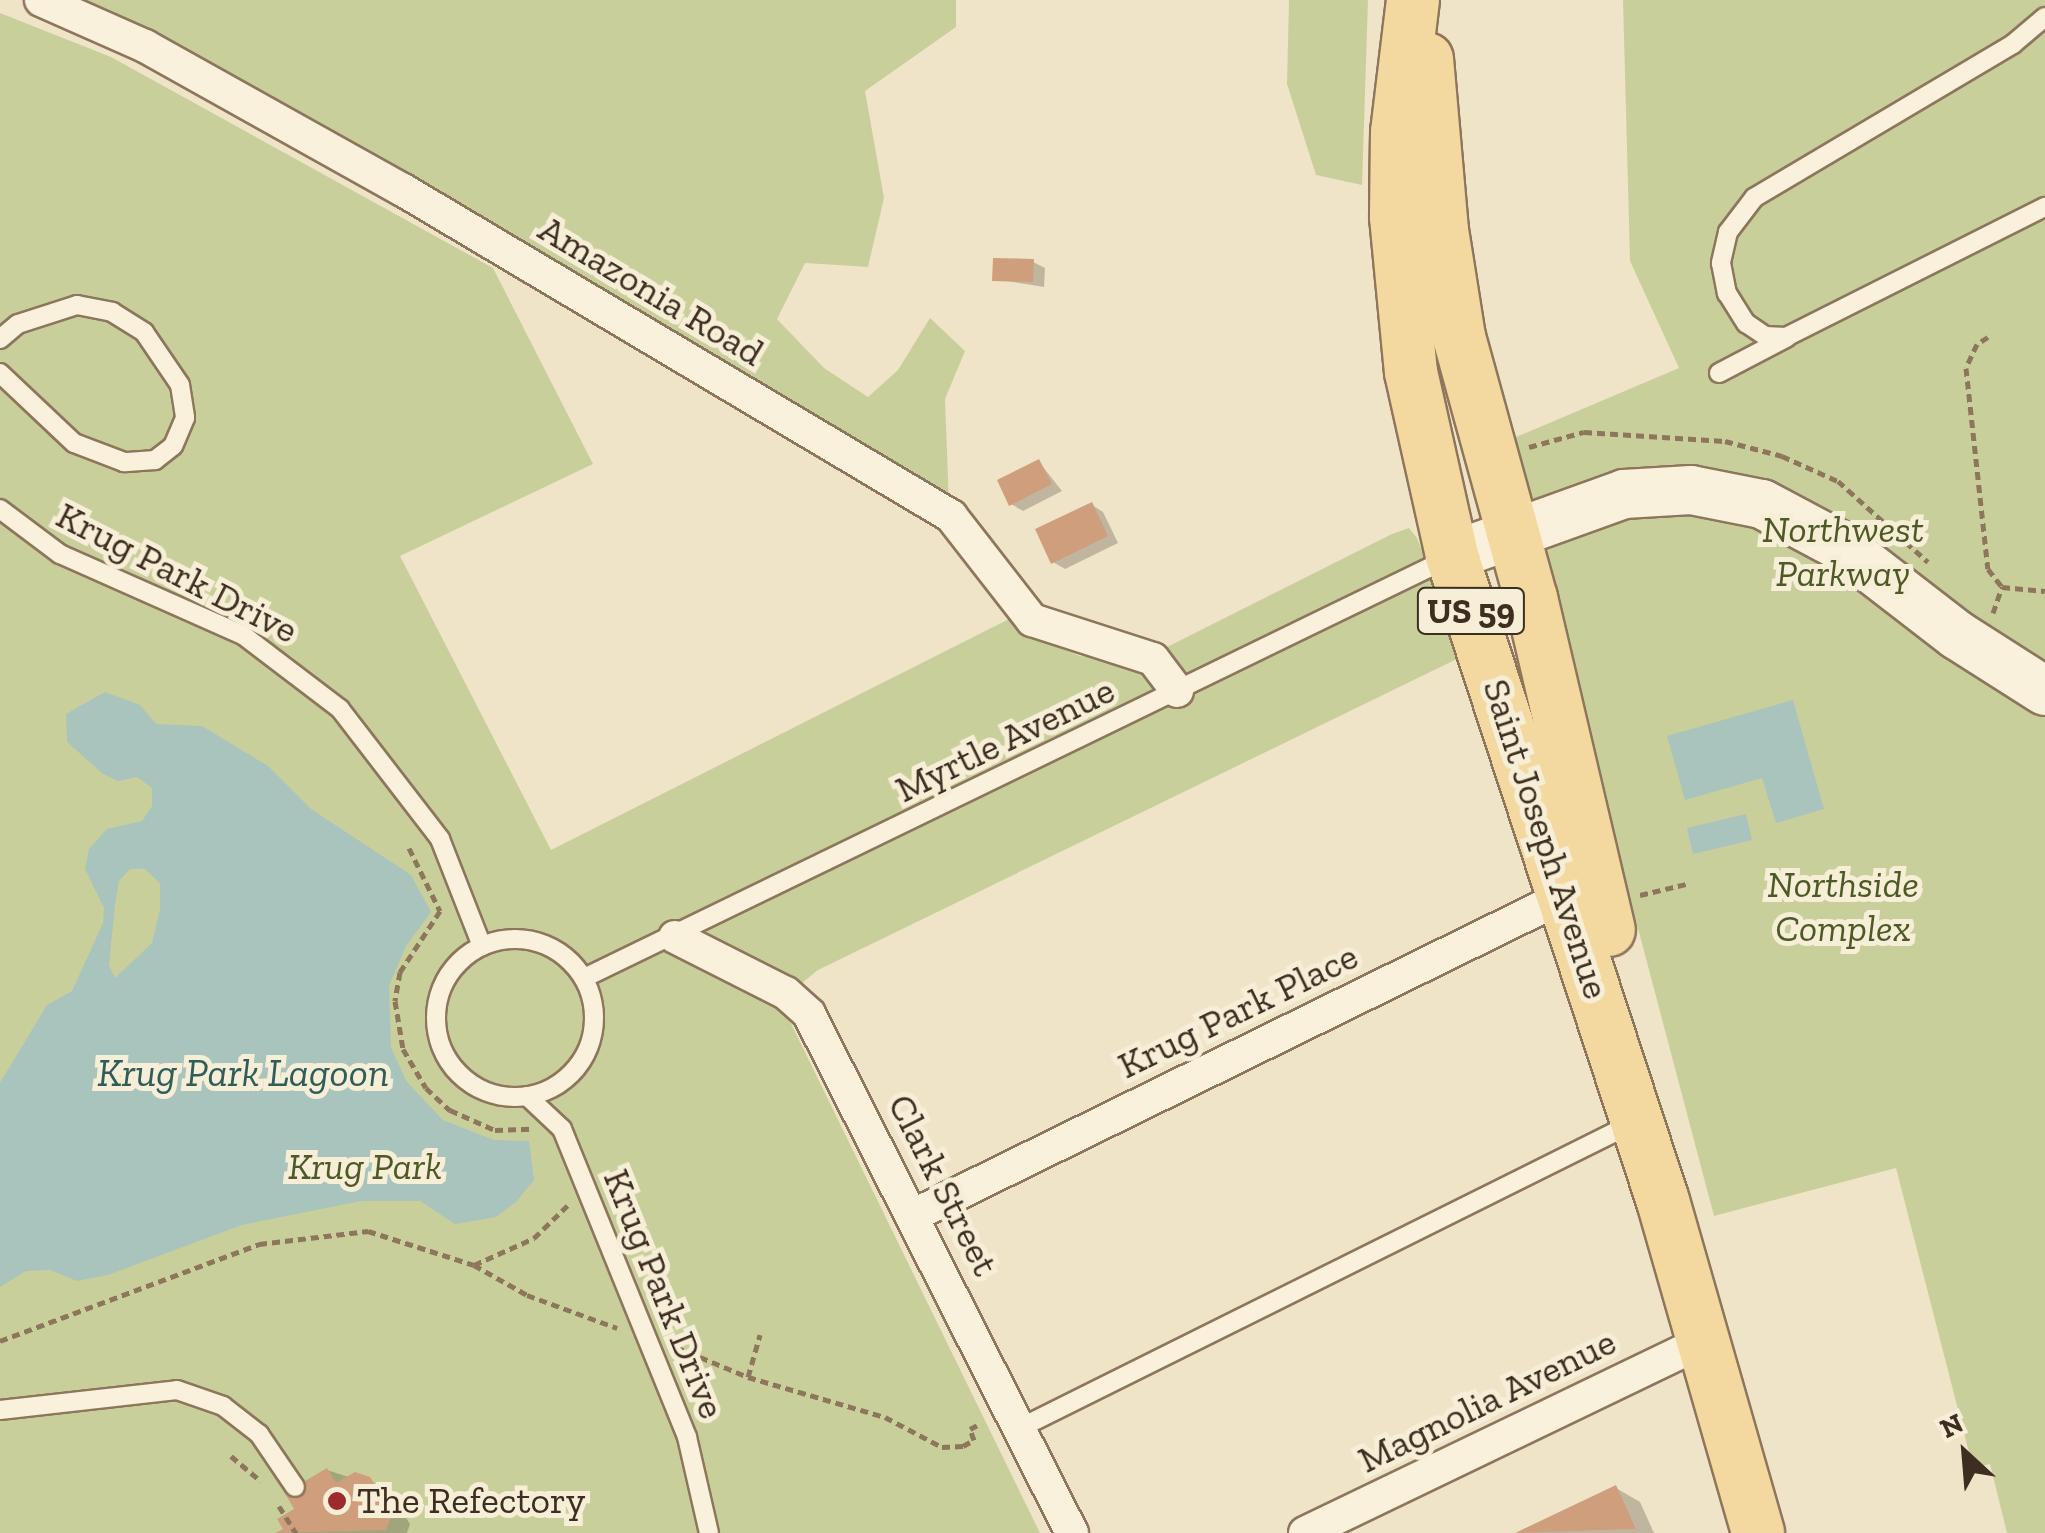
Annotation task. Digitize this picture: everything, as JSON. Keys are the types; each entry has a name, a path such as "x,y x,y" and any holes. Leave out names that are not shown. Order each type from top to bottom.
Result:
{"main road":[{"name":"Saint Joseph Avenue","path":"1413,0 1397,132 1396,218 1410,372 1452,556 1602,889 1638,1121 1758,1533"},
{"name":"Saint Joseph Avenue","path":"1422,0 1442,230 1458,337 1602,889 1663,1201"}],"street":[{"name":"Amazonia Road","path":"41,0 145,46 403,190 950,516 1032,620 1153,660 1176,691"},
{"path":"1452,556 1624,494 1691,490 1762,504 1843,547 1957,635 2045,691"},
{"name":"Krug Park Place","path":"914,1215 1602,889"},
{"name":"Clark Street","path":"675,937 786,993 809,1014 1072,1533"},
{"name":"Magnolia Avenue","path":"1305,1533 1704,1341"}],"lane":[{"path":"1786,338 1766,336 1746,323 1727,293 1722,264 1728,232 1754,198 2013,44 2045,17"},
{"path":"1720,373 2045,207"},
{"path":"0,340 18,324 77,305 112,312 144,332 180,384 186,418 173,446 154,460 124,462 74,443 0,373"},
{"name":"Krug Park Drive","path":"0,509 60,554 243,635 340,709 440,839 482,946"},
{"name":"Myrtle Avenue","path":"584,978 1452,556"},
{"path":"510,939 540,942 566,956 584,978 594,1006 592,1037 579,1065 556,1085 528,1096 505,1096 474,1084 449,1061 440,1041 439,996 463,958 482,946 510,939"},
{"name":"Krug Park Drive","path":"528,1096 562,1129 633,1299 688,1437 709,1533"},
{"path":"1015,1419 1638,1121"},
{"path":"0,1410 177,1390 224,1406 259,1434 294,1487"}],"path":[{"path":"1988,337 1976,344 1966,368 1988,569 2002,588 2045,591"},
{"path":"1991,618 2002,588"},
{"path":"409,848 440,911 400,972 394,1000 403,1049 426,1088 470,1122 495,1130 548,1127"},
{"path":"1602,889 1686,884"},
{"path":"474,1265 534,1238 572,1196"},
{"path":"0,1341 258,1244 368,1232 474,1265 527,1295 629,1332"},
{"path":"748,1377 760,1335"},
{"path":"669,1344 748,1377 840,1402 954,1449 974,1440 970,1429 1015,1419"},
{"path":"231,1456 267,1489"},
{"path":"273,1498 296,1533"}],"green space":[{"path":"54,0 956,0 956,27 865,91 884,198 868,267 805,263 777,319 824,368 868,397 898,370 930,318 965,351 945,399 949,505"},
{"path":"1289,0 1368,0 1362,185 1316,175 1287,84"},
{"path":"1623,0 2045,0 2045,1533 2007,1533 1990,1464 1973,1468 1896,1168 1714,1216 1509,440 1679,368 1630,261"},
{"name":"Krug Park","path":"0,13 111,57 493,268 593,464 400,556 551,850 1015,616 1042,641 1080,656 1122,660 1157,652 1392,534 1409,528 1417,538 1463,656 818,970 780,1001 1040,1533 0,1533"}],"water":[{"name":"Krug Park Lagoon","path":"105,692 140,705 156,724 202,726 268,766 311,809 411,875 431,912 406,946 389,986 391,1048 407,1082 443,1120 494,1140 529,1141 534,1180 516,1202 496,1217 455,1224 420,1201 361,1201 242,1225 108,1275 77,1281 50,1270 26,1271 0,1287 0,1083 47,1005 72,991 103,923 104,908 85,869 89,849 107,829 142,821 152,806 152,788 137,777 118,781 103,774 67,742 66,714","holes":["130,869 145,869 160,883 160,909 152,943 115,978 109,965 119,881"]},
{"path":"1793,700 1824,809 1776,823 1762,778 1685,800 1667,736"},
{"path":"1746,814 1752,840 1693,854 1687,828"}],"building":[{"path":"993,258 1034,259 1033,282 992,281"},
{"path":"1039,459 1052,484 1009,506 997,480"},
{"path":"1092,502 1108,536 1051,564 1035,529"},
{"name":"The Refectory","path":"327,1468 336,1483 355,1472 370,1477 393,1512 386,1530 275,1533 283,1529 277,1519 294,1509 285,1493"},
{"path":"1616,1485 1636,1529 1515,1533"}],"place":[{"name":"The Refectory","path":"337,1501"}],"park label":[{"name":"Northwest Parkway","path":"1843,552"},
{"name":"Northside Complex","path":"1843,907"}]}
